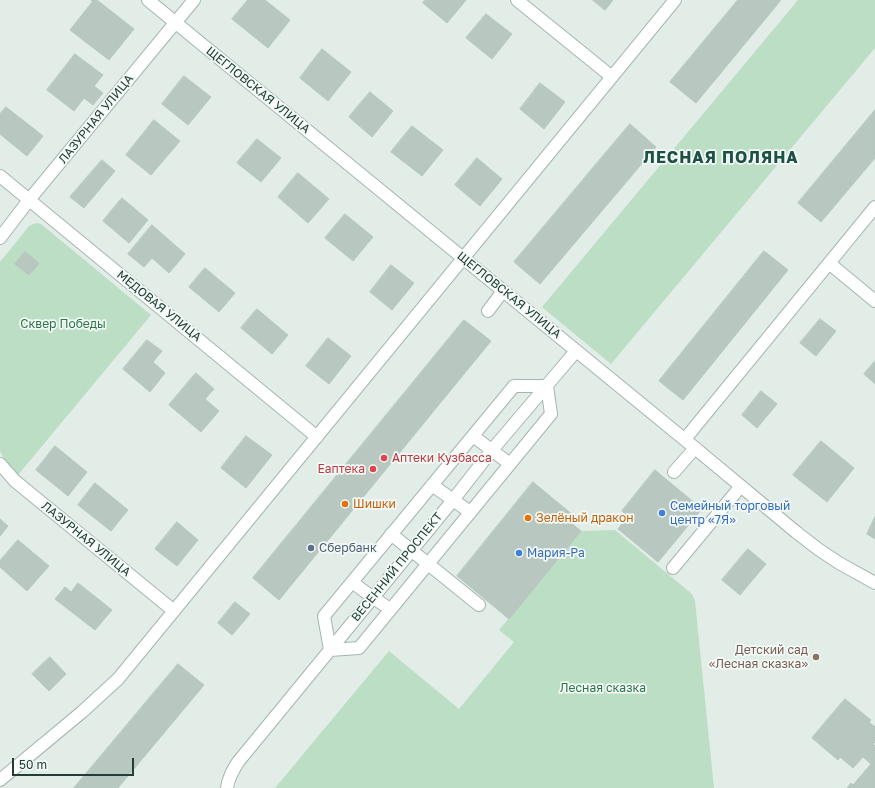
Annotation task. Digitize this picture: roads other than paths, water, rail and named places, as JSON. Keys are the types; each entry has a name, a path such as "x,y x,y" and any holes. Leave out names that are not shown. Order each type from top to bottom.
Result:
{"street":[{"name":"ЩЕГЛОВСКАЯ УЛИЦА","path":"148,0 685,439 796,532 839,564 875,583"},
{"name":"ЛАЗУРНАЯ УЛИЦА","path":"0,238 29,200 194,0"},
{"path":"517,0 612,77"},
{"path":"0,780 101,696 118,679 675,0"},
{"name":"МЕДОВАЯ УЛИЦА","path":"0,176 317,437"},
{"path":"685,439 875,206"},
{"path":"829,263 875,301"},
{"path":"488,311 503,291"},
{"name":"ВЕСЕННИЙ ПРОСПЕКТ","path":"227,788 231,773 238,762 453,500 492,450 576,351"},
{"path":"514,386 547,386 551,414 359,648 330,650 324,616 391,534 514,386"},
{"path":"473,436 510,464"},
{"path":"674,472 695,448"},
{"name":"ЛАЗУРНАЯ УЛИЦА","path":"0,464 15,481 174,611"},
{"path":"432,485 470,512"},
{"path":"673,568 741,486"},
{"path":"391,534 478,605"},
{"path":"352,582 390,609"}],"place":[{"name":"Аптеки Кузбасса","path":"384,458"},
{"name":"Еаптека","path":"373,469"},
{"name":"Шишки","path":"345,504"},
{"name":"Семейный торговый центр «7Я»","path":"662,513"},
{"name":"Зелёный дракон","path":"528,518"},
{"name":"Сбербанк","path":"311,548"},
{"name":"Мария-Ра","path":"519,553"},
{"name":"Детский сад «Лесная сказка»","path":"816,657"}],"district":[{"name":"ЛЕСНАЯ ПОЛЯНА","path":"721,158"}],"park label":[{"name":"Сквер Победы","path":"63,324"},
{"name":"Лесная сказка","path":"603,688"}]}
